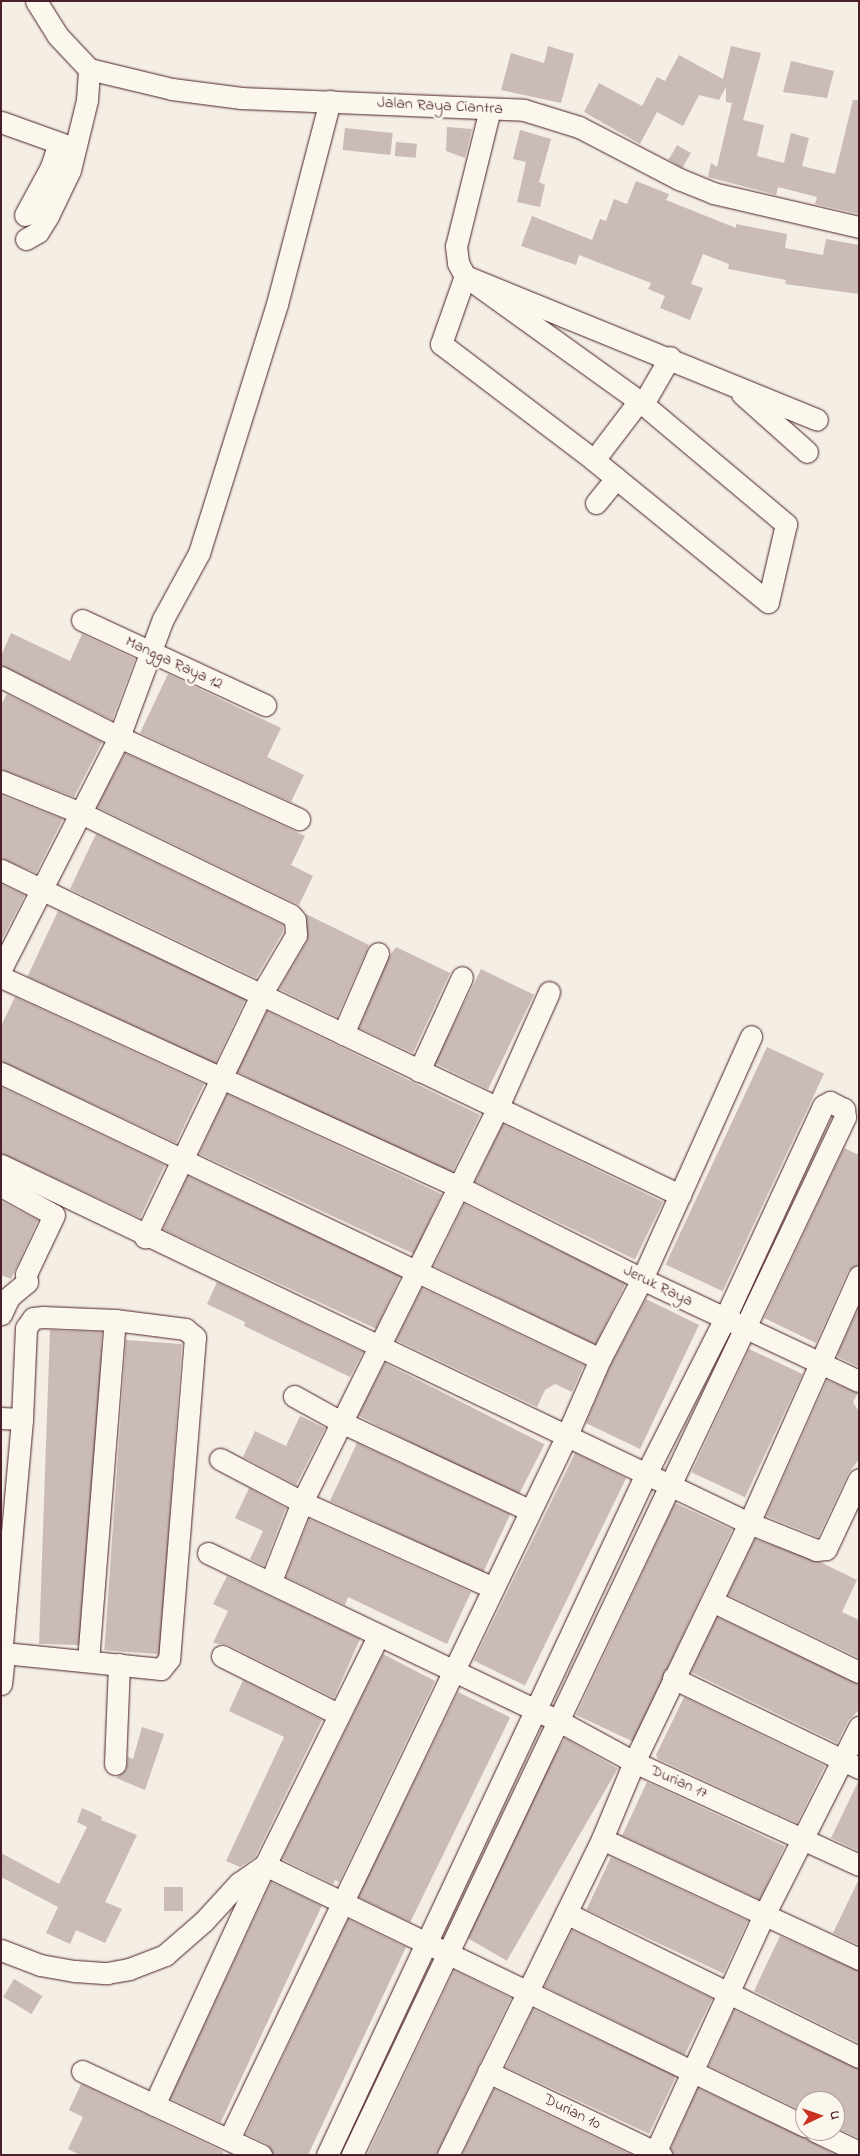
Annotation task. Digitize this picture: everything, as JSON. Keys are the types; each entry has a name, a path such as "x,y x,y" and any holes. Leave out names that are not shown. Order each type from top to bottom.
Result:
{"street":[{"path":"26,239 38,232 48,216 67,146 89,90 89,69 57,35 36,1"},
{"name":"Jalan Raya Ciantra","path":"89,69 152,85 209,94 524,110 569,123 713,192 859,227"},
{"path":"1,969 119,737 171,601 199,553 277,304 330,101"},
{"path":"466,276 441,344 594,460 768,602 786,524 641,402 466,276 458,263 456,246 490,109"},
{"path":"1,122 67,146"},
{"path":"25,215 52,167 67,146"},
{"path":"466,276 670,357 817,420"},
{"path":"594,460 641,402 670,357"},
{"path":"728,382 807,452"},
{"path":"596,503 616,478"},
{"name":"Mangga Raya 12","path":"82,620 265,705"},
{"path":"1,677 119,737 299,819"},
{"path":"1,781 81,813 291,915 296,924 296,934 262,993 180,1159 145,1237"},
{"path":"1,870 262,993 419,1072 680,1196"},
{"path":"343,1034 378,953"},
{"name":"Jeruk Raya","path":"1,977 459,1187 642,1280 859,1380"},
{"path":"419,1072 462,977"},
{"path":"271,1581 302,1502 340,1422 380,1348 415,1268 459,1187 497,1109 549,992"},
{"path":"229,2139 343,1904 491,1587 567,1435 600,1359 642,1280 751,1036"},
{"path":"1,1073 180,1159 415,1268 600,1359"},
{"path":"327,2155 647,1472 724,1318 823,1106 830,1102 844,1109 846,1114 821,1163 557,1720 448,1956 352,2155"},
{"path":"800,1154 821,1163"},
{"path":"1,1166 145,1237 647,1472 750,1523 823,1551 859,1479"},
{"path":"1,1186 54,1215 26,1274 27,1282 10,1284 9,1297 1,1314"},
{"path":"454,2153 488,2072 526,1990 602,1839 634,1762 673,1678 750,1523 859,1276"},
{"path":"1,1684 4,1653 2,1644 22,1419 26,1328 30,1321 43,1317 115,1320 185,1329 193,1333 196,1341 169,1659 161,1669 88,1660 4,1653"},
{"path":"88,1660 115,1320"},
{"path":"294,1396 340,1422 529,1510"},
{"path":"1,1418 22,1419"},
{"path":"220,1459 302,1502 491,1587"},
{"name":"Durian 17","path":"208,1553 271,1581 378,1636 452,1669 557,1720 634,1762 804,1838 859,1865"},
{"path":"712,1601 859,1672"},
{"path":"154,2105 265,1865 378,1636"},
{"path":"222,1656 338,1714"},
{"path":"114,1764 119,1664"},
{"path":"673,1678 850,1764"},
{"path":"657,2154 764,1916 804,1838 850,1764 859,1727"},
{"path":"602,1839 859,1959"},
{"path":"265,1865 448,1956 526,1990 795,2121"},
{"path":"1,1950 40,1964 75,1971 107,1973 129,1969 165,1955 204,1921 239,1882 265,1865"},
{"path":"566,1913 859,2057"},
{"path":"370,2062 391,2071"},
{"path":"82,2071 260,2155"},
{"name":"Durian 10","path":"488,2072 657,2154"},
{"path":"836,2141 859,2152"}],"building":[{"path":"548,46 574,54 561,103 501,90 511,53 544,63"},
{"path":"731,46 761,53 743,120 764,125 757,156 784,163 791,133 809,138 802,166 835,174 853,100 859,100 859,214 815,204 817,197 778,187 776,195 708,177 711,163 717,167 732,103 726,102 726,87 719,100 699,95 683,126 657,112 640,144 584,112 599,83 642,106 657,77 665,81 679,55 723,79"},
{"path":"791,61 834,71 827,98 783,92"},
{"path":"447,127 472,129 465,158 446,151"},
{"path":"345,128 393,133 390,155 343,150"},
{"path":"520,130 551,139 539,182 545,185 540,207 517,202 526,162 513,159"},
{"path":"396,142 417,144 416,158 395,156"},
{"path":"677,145 691,153 682,168 668,160"},
{"path":"636,181 669,194 666,200 736,228 736,224 787,234 785,248 823,255 826,239 859,245 859,294 785,284 786,280 728,269 729,264 703,254 691,284 703,288 690,320 660,308 665,296 648,289 651,283 579,255 576,265 521,246 532,216 592,240 600,219 606,221 614,199 627,204"},
{"path":"11,633 70,661 82,634 135,659 112,720 1,665 1,656"},
{"path":"168,674 281,728 267,757 304,775 291,802 140,733"},
{"path":"7,694 102,742 74,797 1,769 1,705"},
{"path":"125,753 305,836 291,865 313,876 299,905 97,807"},
{"path":"1,795 63,819 36,873 1,858"},
{"path":"96,834 283,925 283,932 256,978 70,889"},
{"path":"1,884 25,895 1,941"},
{"path":"58,911 246,998 215,1064 28,976"},
{"path":"306,914 369,945 337,1017 279,989 307,941"},
{"path":"396,947 450,973 413,1053 359,1028 390,955"},
{"path":"481,969 534,995 488,1089 435,1063"},
{"path":"15,997 204,1084 176,1143 1,1061 1,1026"},
{"path":"267,1011 480,1115 450,1176 237,1072"},
{"path":"767,1047 824,1074 723,1291 666,1265"},
{"path":"1,1087 165,1165 140,1218 1,1153"},
{"path":"227,1094 442,1194 414,1254 199,1154"},
{"path":"503,1124 663,1202 635,1260 475,1182"},
{"path":"844,1148 859,1155 859,1264 848,1271 816,1343 764,1318"},
{"path":"188,1176 401,1275 376,1329 163,1229"},
{"path":"1,1201 38,1220 11,1279 1,1275"},
{"path":"464,1204 626,1283 596,1345 434,1266"},
{"path":"217,1282 363,1352 350,1377 244,1326 245,1322 207,1304"},
{"path":"422,1288 584,1365 572,1392 555,1384 545,1390 537,1407 396,1340"},
{"path":"646,1299 699,1325 640,1449 586,1423 611,1364"},
{"path":"859,1307 859,1367 838,1357 838,1353"},
{"path":"50,1330 102,1332 91,1646 39,1644"},
{"path":"126,1340 182,1344 160,1654 104,1650"},
{"path":"749,1349 802,1374 745,1497 692,1472"},
{"path":"385,1363 544,1444 518,1497 358,1416"},
{"path":"827,1380 858,1393 853,1402 859,1412 859,1459 848,1474 818,1537 766,1516"},
{"path":"300,1416 325,1428 296,1485 243,1457 255,1431 286,1446"},
{"path":"357,1443 510,1514 483,1572 330,1501"},
{"path":"575,1453 626,1478 525,1686 474,1661"},
{"path":"249,1488 286,1508 264,1566 250,1559 263,1531 235,1518"},
{"path":"675,1503 732,1530 633,1742 576,1715"},
{"path":"309,1519 471,1592 447,1644 348,1597 345,1605 286,1577"},
{"path":"755,1539 820,1562 857,1580 842,1612 859,1620 859,1658 728,1595"},
{"path":"227,1576 360,1639 334,1698 228,1645 213,1643 228,1611 213,1604"},
{"path":"717,1617 859,1684 859,1710 848,1721 837,1743 691,1672"},
{"path":"383,1654 435,1681 339,1882 335,1880 333,1884 282,1859"},
{"path":"243,1680 322,1720 255,1857 240,1867 226,1861 284,1737 229,1711"},
{"path":"458,1692 510,1717 410,1922 358,1897"},
{"path":"684,1697 825,1766 797,1823 658,1759 656,1755"},
{"path":"142,1727 164,1734 145,1790 116,1778 126,1770 128,1757 133,1759"},
{"path":"565,1738 618,1768 507,1961 454,1930"},
{"path":"859,1780 859,1851 831,1838"},
{"path":"647,1782 785,1846 760,1900 622,1835"},
{"path":"82,1808 102,1817 101,1820 137,1835 105,1902 122,1909 105,1943 76,1930 70,1944 46,1933 58,1907 1,1877 1,1853 59,1884 87,1827 77,1822"},
{"path":"611,1857 748,1921 723,1973 586,1910"},
{"path":"859,1879 859,1945 833,1933"},
{"path":"271,1882 322,1906 221,2122 170,2099"},
{"path":"164,1887 183,1887 183,1911 164,1911"},
{"path":"348,1919 406,1947 308,2155 273,2155 267,2144 246,2134"},
{"path":"572,1930 712,1998 685,2055 544,1987"},
{"path":"780,1936 859,1971 859,2043 754,1991"},
{"path":"454,1970 511,1998 436,2155 367,2155"},
{"path":"14,1979 42,1996 31,2014 3,1997"},
{"path":"533,2009 676,2076 649,2134 506,2067"},
{"path":"734,2010 859,2069 859,2138 845,2132 845,2091 795,2091 795,2107 709,2066"},
{"path":"81,2084 222,2151 224,2155 80,2155 68,2149 83,2117 69,2110"},
{"path":"698,2088 795,2133 795,2141 810,2141 836,2155 673,2155 671,2148"},
{"path":"494,2089 632,2155 462,2155"}]}
